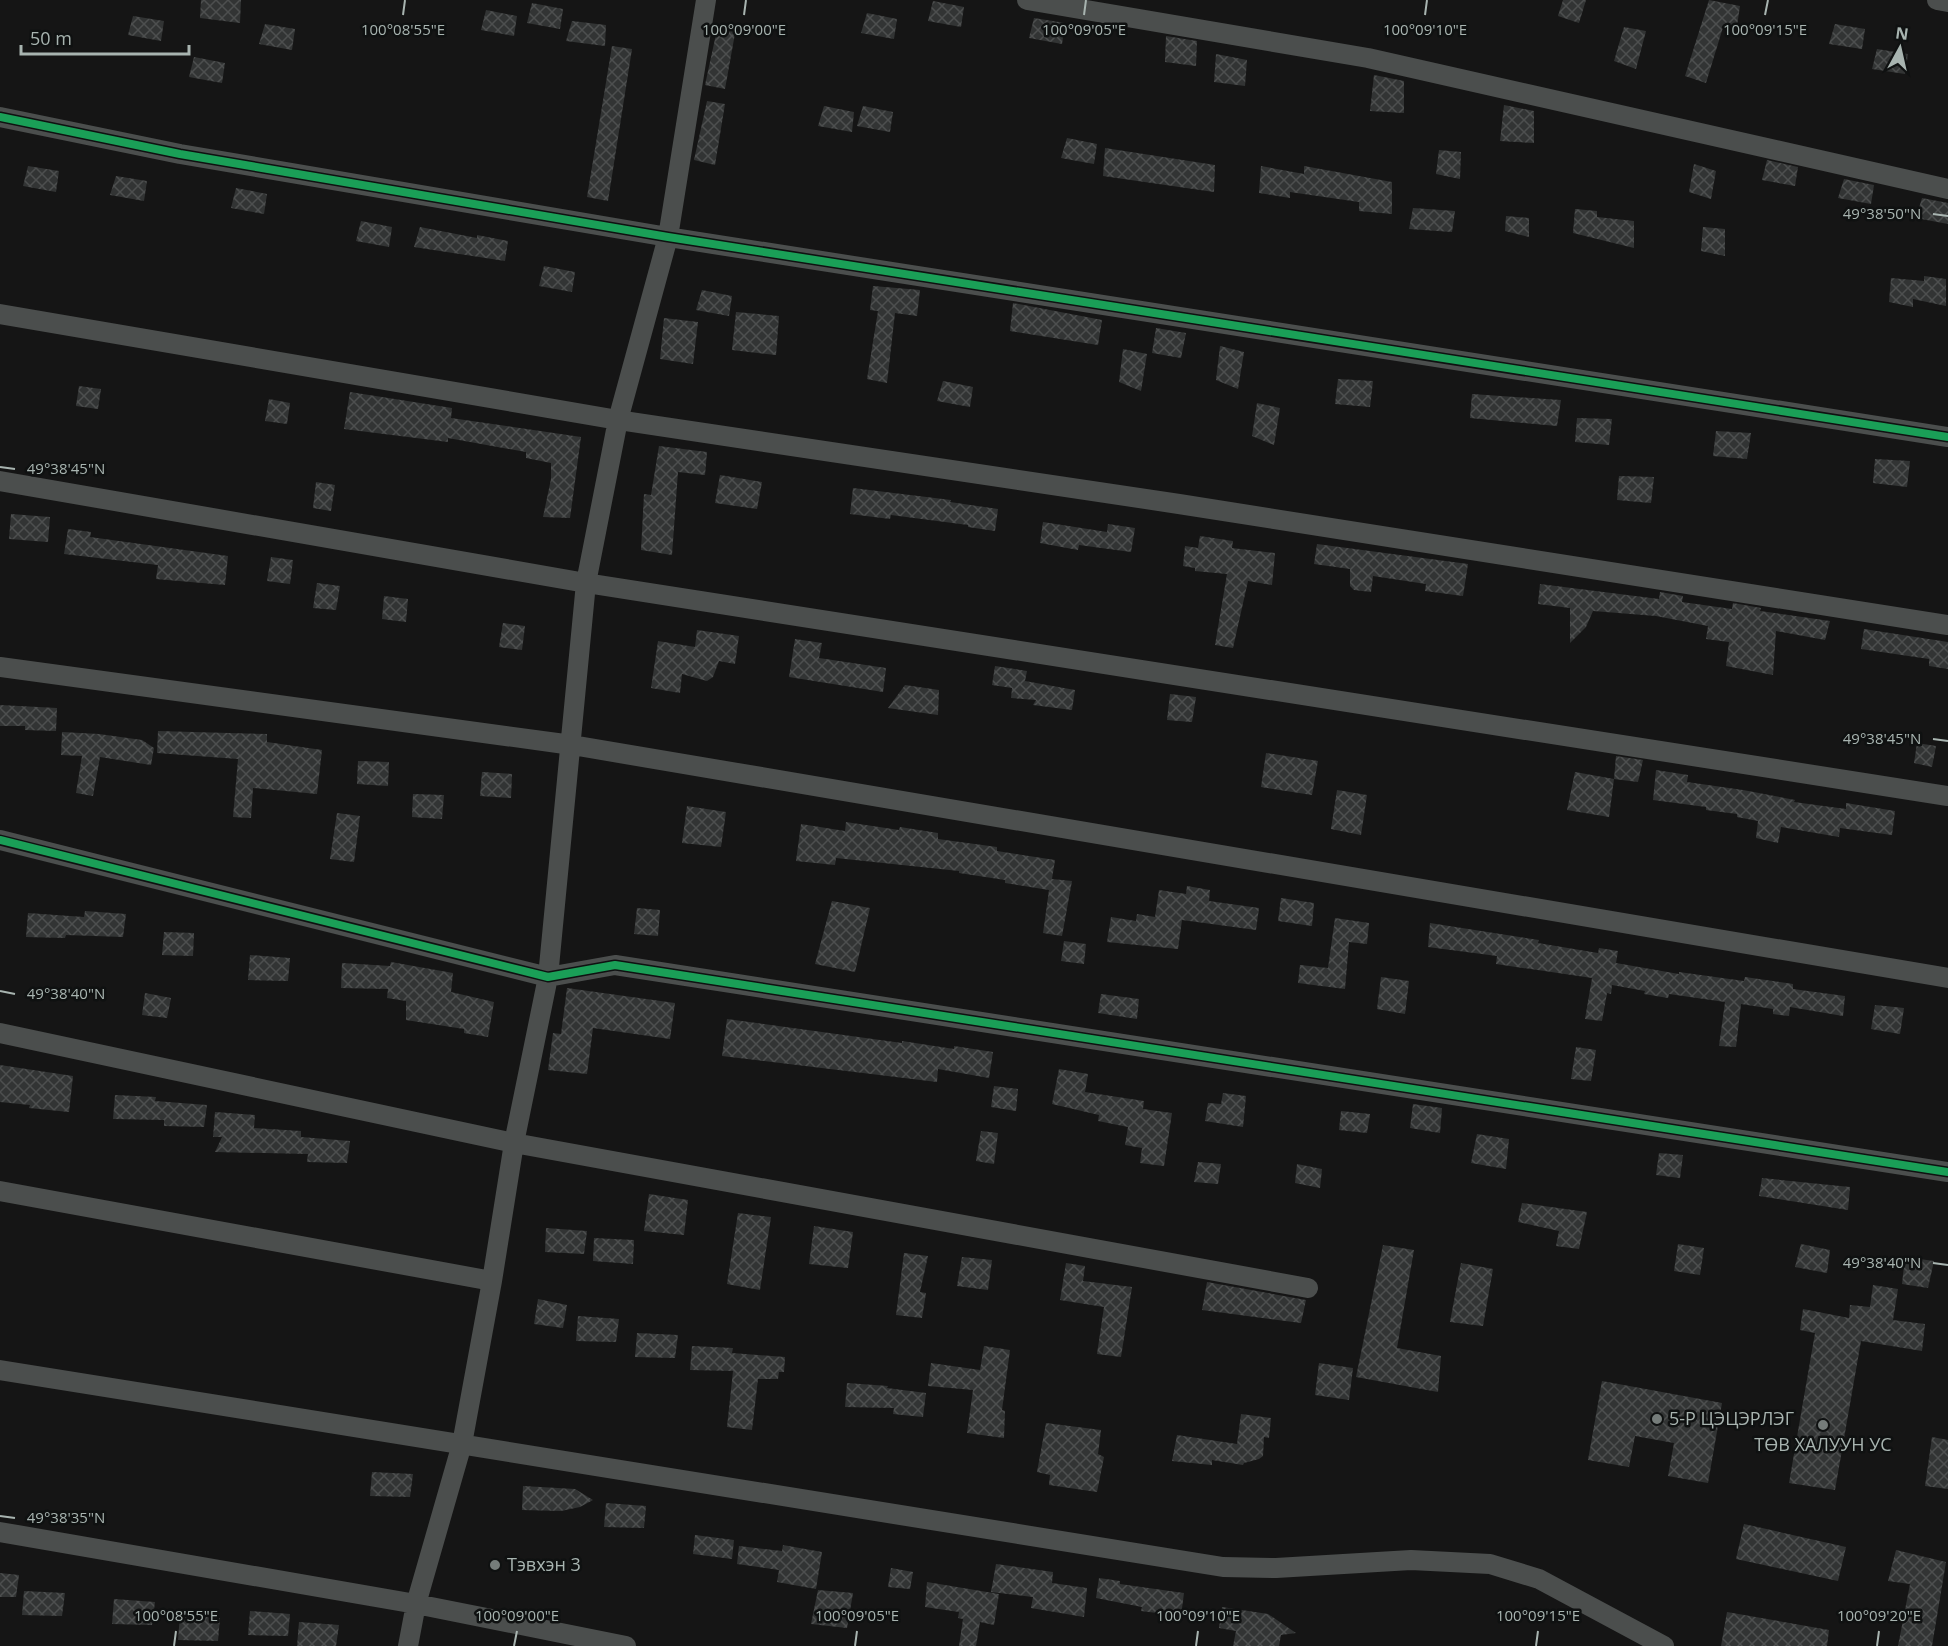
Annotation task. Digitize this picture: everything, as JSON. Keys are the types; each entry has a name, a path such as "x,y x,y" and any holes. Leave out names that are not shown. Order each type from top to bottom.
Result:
{"street":[{"path":"408,1646 416,1604 462,1444 492,1281 514,1143 548,976 586,583 618,420 668,237 706,0"},
{"path":"1027,0 1368,58 1948,189"},
{"path":"1937,0 1948,2"},
{"path":"0,117 180,154 668,237 1948,437"},
{"path":"0,314 618,420 1179,504 1948,625"},
{"path":"0,481 586,583 1948,796"},
{"path":"0,667 572,745 1948,978"},
{"path":"0,840 548,976 615,965 1948,1172"},
{"path":"0,1034 514,1143 1308,1288"},
{"path":"0,1191 492,1281"},
{"path":"0,1370 1223,1567 1276,1568 1411,1560 1490,1563 1539,1579 1664,1646"},
{"path":"0,1532 416,1604 626,1646"}],"building":[{"path":"201,0 241,0 240,23 200,18"},
{"path":"1563,0 1586,0 1579,23 1558,16"},
{"path":"1709,0 1740,6 1737,26 1724,24 1706,83 1685,76"},
{"path":"933,1 964,7 961,27 928,21"},
{"path":"532,3 563,9 560,29 527,23"},
{"path":"486,10 517,16 514,36 481,30"},
{"path":"867,13 897,19 894,39 861,33"},
{"path":"133,16 164,21 161,41 128,35"},
{"path":"1034,18 1065,23 1062,44 1029,38"},
{"path":"572,21 606,25 605,46 566,41"},
{"path":"265,24 295,29 292,50 259,44"},
{"path":"1835,24 1865,29 1862,49 1829,44"},
{"path":"718,25 736,28 725,89 705,85"},
{"path":"1624,27 1646,31 1636,69 1614,61"},
{"path":"1166,36 1197,41 1196,66 1165,62"},
{"path":"612,46 632,49 608,201 587,197"},
{"path":"1877,49 1908,54 1905,74 1872,69"},
{"path":"1216,54 1247,60 1245,86 1214,82"},
{"path":"194,57 225,63 222,83 189,77"},
{"path":"1374,75 1404,81 1404,113 1370,111"},
{"path":"707,101 725,104 715,165 694,160"},
{"path":"1504,105 1534,111 1534,143 1500,141"},
{"path":"824,106 854,112 852,132 818,126"},
{"path":"863,106 893,112 890,132 857,126"},
{"path":"1067,138 1097,144 1094,164 1061,158"},
{"path":"1105,148 1215,165 1214,192 1103,176"},
{"path":"1439,150 1461,152 1460,179 1436,174"},
{"path":"1767,160 1798,167 1795,186 1762,180"},
{"path":"1694,164 1716,171 1711,199 1689,192"},
{"path":"28,166 59,171 56,192 23,186"},
{"path":"1261,166 1304,174 1304,166 1392,182 1392,214 1359,211 1359,202 1290,192 1290,198 1259,193"},
{"path":"116,176 147,181 144,201 110,195"},
{"path":"1844,179 1874,185 1871,204 1838,198"},
{"path":"236,188 267,194 264,214 231,208"},
{"path":"1922,198 1948,203 1948,224 1916,218"},
{"path":"1413,208 1455,211 1452,232 1409,229"},
{"path":"1575,209 1597,211 1597,217 1634,221 1634,248 1573,233"},
{"path":"1506,216 1529,218 1529,237 1505,231"},
{"path":"361,221 392,227 389,247 356,241"},
{"path":"420,227 477,238 477,235 508,241 505,261 414,247"},
{"path":"1703,227 1725,229 1725,256 1701,251"},
{"path":"544,266 575,272 572,292 539,286"},
{"path":"1924,276 1946,279 1946,306 1913,299 1913,307 1889,302 1891,278 1924,281"},
{"path":"873,286 920,290 917,316 895,313 887,383 867,379 878,311 870,310"},
{"path":"702,290 732,296 729,316 696,310"},
{"path":"1013,303 1102,320 1098,345 1010,331"},
{"path":"736,312 779,316 776,355 732,350"},
{"path":"664,318 698,322 693,364 660,359"},
{"path":"1156,328 1186,333 1181,358 1152,353"},
{"path":"1220,346 1244,352 1238,389 1216,380"},
{"path":"1123,349 1147,354 1141,391 1119,382"},
{"path":"1338,379 1373,381 1370,407 1335,404"},
{"path":"943,381 973,387 970,407 937,401"},
{"path":"79,386 101,389 98,409 76,406"},
{"path":"350,392 452,408 451,418 581,437 570,518 543,517 551,479 551,463 526,458 526,452 448,438 448,442 344,429"},
{"path":"1472,394 1561,400 1557,426 1470,418"},
{"path":"269,399 290,403 287,424 265,421"},
{"path":"1257,403 1280,408 1274,445 1252,436"},
{"path":"1577,418 1612,419 1609,445 1575,442"},
{"path":"1716,431 1751,433 1747,459 1713,456"},
{"path":"659,446 707,452 705,475 678,472 672,555 641,550 644,494 651,495"},
{"path":"1875,459 1910,461 1907,487 1873,483"},
{"path":"720,475 762,482 757,509 715,503"},
{"path":"1619,476 1654,477 1651,503 1617,500"},
{"path":"316,482 335,485 331,511 313,508"},
{"path":"853,488 951,500 950,502 998,509 995,531 968,527 968,525 891,515 890,519 850,514"},
{"path":"11,514 50,517 48,542 9,539"},
{"path":"1043,522 1107,532 1108,524 1135,528 1131,552 1079,545 1078,550 1040,543"},
{"path":"68,529 91,532 90,537 228,556 225,585 156,579 158,565 64,554"},
{"path":"1200,536 1233,541 1232,548 1275,553 1272,585 1248,581 1233,648 1215,645 1227,574 1195,571 1195,568 1183,566 1185,546 1198,548"},
{"path":"1317,544 1468,564 1463,596 1425,591 1426,584 1373,576 1371,592 1354,590 1350,586 1350,569 1314,564"},
{"path":"271,557 293,560 290,584 267,581"},
{"path":"317,583 340,586 336,610 313,608"},
{"path":"1540,584 1659,599 1660,592 1683,596 1682,602 1732,609 1733,603 1761,608 1760,611 1830,621 1825,640 1776,631 1773,675 1726,666 1729,642 1706,639 1708,626 1656,616 1593,611 1586,627 1570,643 1570,608 1538,604"},
{"path":"384,596 408,599 406,622 382,619"},
{"path":"503,623 525,626 522,650 499,647"},
{"path":"1864,629 1948,642 1948,669 1929,666 1929,659 1861,649"},
{"path":"697,630 739,636 735,664 719,661 713,677 707,681 682,674 680,693 651,688 658,641 695,647"},
{"path":"795,639 822,643 819,658 886,668 883,692 789,677"},
{"path":"995,666 1027,671 1025,681 1075,690 1072,710 1033,705 1036,700 1011,698 1012,688 992,685"},
{"path":"905,685 939,690 938,715 888,708"},
{"path":"1170,694 1196,697 1192,722 1167,720"},
{"path":"0,705 57,708 56,731 25,730 25,726 0,726"},
{"path":"158,731 267,734 267,742 322,750 317,794 253,788 251,818 233,817 238,759 157,753"},
{"path":"62,732 142,740 154,748 151,765 100,757 93,796 76,793 82,756 61,755"},
{"path":"1917,743 1936,746 1932,767 1914,763"},
{"path":"1266,753 1318,761 1312,795 1261,787"},
{"path":"1616,756 1643,760 1638,782 1614,779"},
{"path":"358,761 389,762 388,786 357,784"},
{"path":"1656,770 1688,775 1687,782 1743,790 1795,800 1794,802 1846,809 1846,803 1895,811 1892,835 1840,828 1839,837 1781,827 1778,843 1756,838 1758,821 1737,817 1737,814 1706,810 1706,807 1653,800"},
{"path":"482,772 512,774 511,798 480,796"},
{"path":"1575,772 1614,779 1609,817 1567,810"},
{"path":"1337,790 1367,795 1361,835 1331,829"},
{"path":"413,794 444,795 442,819 412,817"},
{"path":"687,806 726,812 721,847 682,843"},
{"path":"337,813 360,816 354,862 330,859"},
{"path":"846,822 938,833 938,839 997,847 997,851 1055,860 1052,879 1072,881 1062,936 1043,933 1049,890 1005,883 1005,880 959,873 959,871 836,858 835,865 796,861 801,824 845,831"},
{"path":"1187,886 1210,890 1209,901 1259,908 1256,930 1182,920 1178,949 1107,942 1111,917 1136,921 1137,914 1155,917 1159,890 1186,894"},
{"path":"1281,898 1314,903 1312,926 1278,921"},
{"path":"832,901 870,908 855,972 815,964"},
{"path":"637,908 660,910 658,936 634,934"},
{"path":"85,911 126,914 123,937 66,935 65,938 26,937 28,913 84,917"},
{"path":"1335,918 1369,923 1367,944 1349,942 1345,989 1298,983 1300,965 1328,968"},
{"path":"1430,923 1539,940 1538,943 1598,953 1599,948 1618,951 1616,963 1679,974 1679,972 1744,981 1745,977 1793,984 1793,989 1845,996 1843,1016 1790,1007 1789,1016 1773,1014 1773,1009 1741,1004 1736,1047 1719,1046 1725,1002 1669,994 1668,998 1612,985 1611,994 1607,993 1602,1021 1585,1019 1592,978 1496,964 1497,956 1428,947"},
{"path":"164,932 194,933 193,956 162,955"},
{"path":"1064,941 1086,944 1084,964 1061,961"},
{"path":"250,955 290,958 288,981 248,980"},
{"path":"391,962 453,973 451,992 494,1002 488,1037 464,1033 464,1029 406,1020 406,1001 387,998 388,989 341,988 342,963 390,966"},
{"path":"1381,977 1409,981 1405,1014 1377,1009"},
{"path":"567,988 675,1003 670,1039 593,1028 587,1074 548,1070 553,1033 561,1034"},
{"path":"145,993 171,998 167,1018 142,1015"},
{"path":"1101,994 1139,999 1137,1019 1098,1013"},
{"path":"1875,1005 1904,1008 1900,1034 1871,1029"},
{"path":"727,1019 902,1043 902,1041 954,1049 954,1046 993,1052 989,1078 938,1069 937,1082 722,1056"},
{"path":"1576,1047 1596,1050 1591,1081 1571,1079"},
{"path":"0,1065 73,1076 69,1112 0,1102"},
{"path":"1059,1069 1088,1074 1085,1092 1144,1101 1143,1109 1172,1113 1164,1166 1140,1163 1142,1148 1125,1145 1128,1127 1098,1121 1099,1115 1052,1104"},
{"path":"994,1086 1018,1089 1016,1111 991,1107"},
{"path":"1223,1093 1246,1096 1243,1127 1205,1121 1208,1103 1221,1104"},
{"path":"115,1095 156,1097 155,1101 207,1105 204,1127 164,1126 164,1120 113,1119"},
{"path":"1413,1104 1442,1108 1440,1133 1410,1128"},
{"path":"1341,1111 1370,1114 1367,1133 1339,1130"},
{"path":"215,1112 255,1115 254,1128 301,1131 301,1137 350,1141 347,1163 307,1162 308,1154 215,1152 222,1137 213,1137"},
{"path":"981,1131 998,1133 994,1164 976,1161"},
{"path":"1477,1134 1509,1139 1506,1169 1471,1163"},
{"path":"1659,1153 1683,1155 1680,1178 1656,1175"},
{"path":"1198,1162 1221,1164 1218,1184 1194,1182"},
{"path":"1297,1164 1322,1169 1320,1188 1295,1183"},
{"path":"1762,1178 1850,1187 1848,1210 1759,1196"},
{"path":"649,1194 688,1200 684,1235 644,1231"},
{"path":"1522,1203 1587,1212 1579,1249 1556,1246 1559,1231 1518,1222"},
{"path":"738,1213 771,1217 760,1290 727,1284"},
{"path":"814,1226 853,1232 848,1268 809,1264"},
{"path":"546,1228 587,1231 584,1254 545,1252"},
{"path":"594,1238 634,1240 633,1264 593,1261"},
{"path":"1678,1244 1704,1248 1700,1275 1674,1271"},
{"path":"1801,1244 1830,1250 1827,1273 1795,1267"},
{"path":"1383,1245 1414,1250 1397,1348 1441,1356 1438,1392 1356,1377"},
{"path":"904,1253 928,1256 920,1292 926,1293 922,1318 896,1315"},
{"path":"962,1257 992,1260 988,1290 957,1286"},
{"path":"1905,1257 1934,1261 1928,1288 1902,1284"},
{"path":"1066,1263 1085,1266 1083,1281 1132,1287 1121,1357 1097,1354 1104,1307 1060,1300"},
{"path":"1461,1263 1493,1269 1483,1326 1450,1322"},
{"path":"1207,1282 1306,1300 1301,1323 1202,1310"},
{"path":"1873,1285 1898,1289 1893,1320 1925,1324 1922,1351 1861,1341 1835,1490 1789,1483 1815,1333 1800,1330 1803,1309 1849,1318 1850,1305 1870,1307"},
{"path":"538,1299 567,1305 563,1328 534,1324"},
{"path":"578,1316 619,1319 616,1342 576,1341"},
{"path":"637,1333 678,1335 675,1358 635,1357"},
{"path":"692,1346 733,1348 732,1353 785,1357 784,1372 779,1372 778,1379 758,1379 752,1430 727,1427 733,1371 690,1370"},
{"path":"984,1346 1010,1350 1002,1410 1005,1411 1004,1438 967,1433 973,1390 928,1386 931,1363 980,1370"},
{"path":"1319,1363 1353,1368 1349,1400 1315,1395"},
{"name":"5-Р ЦЭЦЭРЛЭГ","path":"1602,1381 1722,1403 1708,1483 1668,1476 1674,1443 1635,1436 1629,1467 1588,1460"},
{"path":"847,1383 888,1386 887,1388 926,1393 923,1417 893,1414 894,1408 845,1407"},
{"path":"1241,1414 1271,1418 1269,1438 1264,1437 1263,1456 1259,1459 1243,1465 1212,1460 1212,1465 1172,1461 1177,1435 1237,1444"},
{"path":"1046,1423 1101,1430 1098,1454 1104,1457 1097,1492 1049,1485 1050,1475 1037,1472"},
{"path":"1932,1437 1948,1440 1948,1489 1925,1486"},
{"path":"372,1472 413,1474 410,1497 370,1496"},
{"path":"523,1486 575,1489 593,1500 580,1507 561,1511 522,1510"},
{"path":"606,1503 646,1506 644,1528 604,1527"},
{"path":"1744,1524 1846,1547 1838,1581 1736,1559"},
{"path":"695,1535 734,1540 732,1559 693,1554"},
{"path":"783,1545 822,1552 816,1589 777,1582 779,1570 737,1564 739,1546 782,1551"},
{"path":"1896,1550 1946,1562 1932,1646 1898,1646 1910,1584 1888,1581"},
{"path":"996,1564 1053,1572 1052,1583 1087,1588 1084,1617 1031,1608 1033,1597 991,1592"},
{"path":"891,1568 913,1572 910,1589 888,1587"},
{"path":"0,1573 19,1575 16,1597 0,1597"},
{"path":"1099,1578 1120,1581 1120,1584 1184,1593 1181,1616 1141,1611 1142,1607 1096,1598"},
{"path":"927,1582 999,1594 994,1625 980,1622 976,1646 959,1646 963,1619 958,1618 959,1612 925,1607"},
{"path":"818,1590 853,1593 847,1628 811,1624"},
{"path":"24,1591 65,1593 62,1616 22,1615"},
{"path":"114,1599 155,1602 152,1625 112,1624"},
{"path":"1222,1607 1268,1614 1296,1633 1281,1635 1279,1646 1233,1646 1236,1631 1219,1628"},
{"path":"250,1611 290,1614 288,1636 248,1635"},
{"path":"1727,1612 1829,1630 1827,1646 1721,1646"},
{"path":"180,1615 220,1618 218,1641 178,1640"},
{"path":"299,1622 339,1625 336,1646 297,1646"}],"cycle path":[{"path":"0,117 180,154 668,237 1948,437"},
{"path":"0,840 548,977 615,965 1948,1172"}],"place":[{"name":"5-Р ЦЭЦЭРЛЭГ","path":"1657,1419"},
{"name":"ТӨВ ХАЛУУН УС","path":"1823,1425"},
{"name":"Тэвхэн 3","path":"495,1565"}]}
